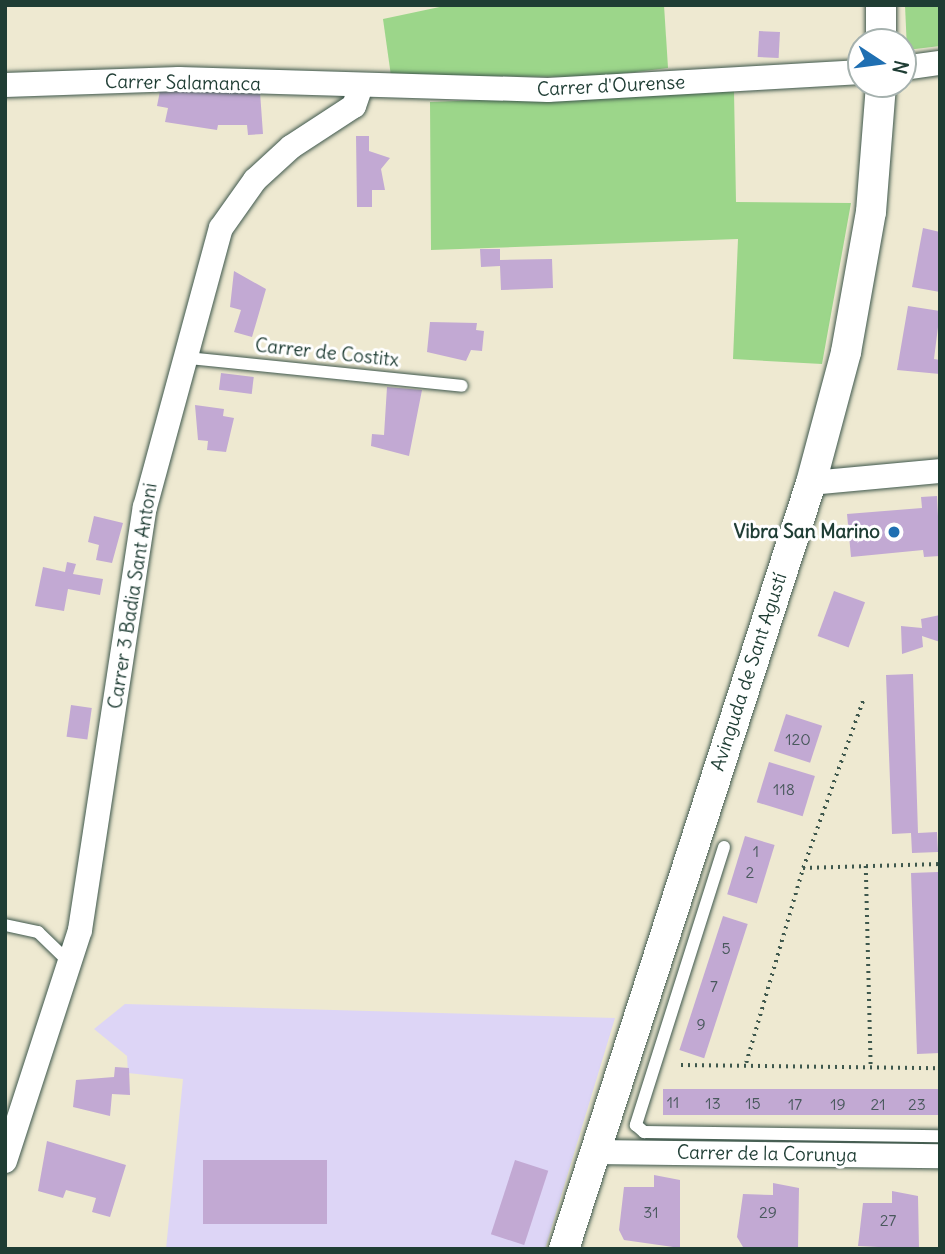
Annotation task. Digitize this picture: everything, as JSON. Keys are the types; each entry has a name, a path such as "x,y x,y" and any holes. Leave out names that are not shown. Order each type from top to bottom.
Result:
{"street":[{"path":"881,5 881,28"},
{"path":"917,66 940,63"},
{"name":"Carrer d'Ourense","path":"360,89 548,90 847,73"},
{"name":"Carrer Salamanca","path":"5,85 179,79 360,89"},
{"name":"Carrer 3 Badia Sant Antoni","path":"5,1161 71,964 145,507 188,358 221,228 255,180 290,147 354,106 360,89"},
{"name":"Avinguda de Sant Agustí","path":"564,1249 811,483 846,352 871,212 880,98"},
{"path":"811,483 940,471"},
{"name":"Carrer de la Corunya","path":"594,1152 940,1156"}],"lane":[{"name":"Carrer de Costitx","path":"188,358 463,386"},
{"path":"724,847 636,1125 644,1132 940,1136"},
{"path":"5,925 38,932 71,964"}],"path":[{"path":"746,1063 803,868 863,700"},
{"path":"803,868 940,864"},
{"path":"866,866 871,1066"},
{"path":"681,1065 746,1063 940,1068"}],"shaded area":[{"path":"125,1004 615,1018 545,1249 166,1249 183,1079 128,1073 127,1056 94,1029"}],"green space":[{"path":"449,5 664,5 668,68 595,77 391,76 383,19"},
{"path":"905,5 940,5 940,46 917,49 917,28 906,28"},
{"path":"734,91 736,202 851,203 822,364 733,359 738,239 431,250 430,102"}],"building":[{"path":"759,31 780,32 779,58 758,57"},
{"path":"160,91 260,92 263,134 248,135 247,125 218,125 217,130 165,122 168,108 157,106"},
{"path":"356,136 369,136 369,151 390,158 381,169 385,190 372,190 372,207 357,207"},
{"path":"923,228 940,232 940,292 912,287"},
{"path":"480,249 500,249 500,260 552,259 553,288 501,290 500,266 481,267"},
{"path":"234,271 266,289 252,337 234,332 241,310 230,307"},
{"path":"908,306 940,311 934,359 940,360 940,374 897,370"},
{"path":"430,322 477,323 476,330 484,331 482,351 471,350 466,361 427,352"},
{"path":"221,373 254,377 252,394 219,390"},
{"path":"387,387 422,390 409,456 371,446 372,434 384,435"},
{"path":"195,405 224,409 223,416 234,418 226,452 207,450 208,441 198,440"},
{"name":"Vibra San Marino","path":"937,496 940,556 924,557 923,550 851,557 847,514 922,508 921,497"},
{"path":"94,516 123,523 112,563 96,560 99,545 88,542"},
{"path":"67,562 76,564 73,574 103,579 100,595 68,589 64,611 35,606 43,567 65,572"},
{"path":"834,591 865,602 849,647 818,636"},
{"path":"940,615 940,642 922,636 923,647 902,654 901,626 922,628 921,619"},
{"path":"913,674 918,833 937,832 938,852 912,853 911,833 892,834 886,675"},
{"path":"71,705 92,708 87,740 67,737"},
{"path":"786,714 822,726 810,763 774,751"},
{"path":"769,762 815,776 803,816 757,802"},
{"path":"745,836 775,845 757,903 727,894"},
{"path":"938,872 940,1053 917,1054 911,873"},
{"path":"723,916 748,924 704,1058 679,1050"},
{"path":"115,1067 129,1068 130,1095 112,1094 110,1116 73,1107 76,1080 114,1077"},
{"path":"663,1089 940,1089 940,1115 663,1115"},
{"path":"47,1141 126,1165 110,1217 92,1212 96,1198 66,1190 63,1198 38,1191"},
{"path":"203,1160 327,1160 327,1224 203,1224"},
{"path":"515,1160 548,1171 524,1245 491,1234"},
{"path":"654,1175 680,1180 680,1248 624,1240 619,1230 624,1187 654,1187"},
{"path":"773,1183 799,1188 798,1249 743,1247 737,1237 743,1194 773,1195"},
{"path":"892,1191 918,1196 919,1249 858,1246 863,1203 892,1203"}],"place":[{"name":"Vibra San Marino","path":"894,532"}]}
